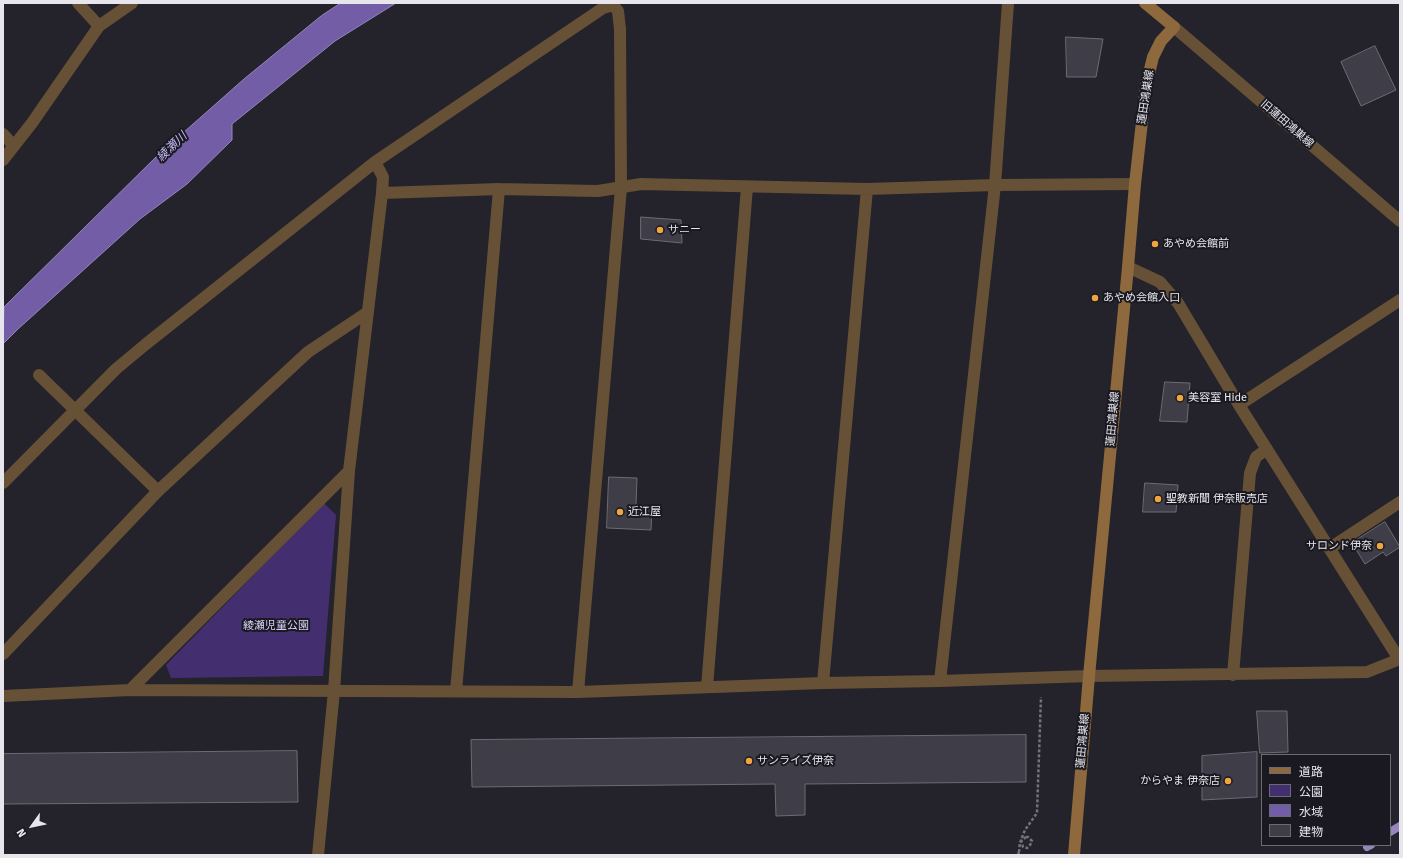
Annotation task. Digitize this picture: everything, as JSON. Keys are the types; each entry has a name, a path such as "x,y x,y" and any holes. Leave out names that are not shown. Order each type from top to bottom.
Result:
{"main road":[{"path":"1145,3 1174,27"},
{"name":"蓮田鴻巣線","path":"1074,855 1089,676 1135,184 1146,86 1153,57 1161,41 1174,27"}],"street":[{"path":"78,3 99,26"},
{"path":"3,160 32,123 99,26 132,3"},
{"path":"940,682 995,185 1008,3"},
{"path":"3,483 116,369 376,162 603,8 613,5 618,12 620,29 621,188 578,692"},
{"name":"旧蓮田鴻巣線","path":"1174,27 1400,221"},
{"path":"3,134 14,146"},
{"path":"318,855 334,691 350,471 382,194 383,178 376,162"},
{"path":"382,194 499,189 598,191 641,184 867,189 995,185 1135,184"},
{"path":"707,688 746,187"},
{"path":"456,691 499,189"},
{"path":"823,683 867,189"},
{"path":"3,696 130,690 578,692 823,683 940,682 1089,676 1366,672 1400,659 1239,405 1178,303 1160,282 1128,267"},
{"path":"1239,405 1400,300"},
{"path":"3,654 158,492 308,352 368,312"},
{"path":"38,375 158,492"},
{"path":"1233,675 1250,473 1256,457 1267,449"},
{"path":"130,690 350,471"},
{"path":"1330,548 1400,502"}],"path":[{"path":"1018,853 1020,842 1026,836 1032,841 1027,848 1023,847 1021,840 1025,830 1037,813 1042,678"}],"green space":[{"name":"綾瀬児童公園","path":"324,503 336,515 323,676 171,678 166,665"}],"water":[{"name":"綾瀬川","path":"341,3 396,3 335,41 232,124 232,140 187,184 140,219 3,344 4,307 158,155 244,79 321,16"}],"building":[{"path":"1066,37 1103,39 1096,77 1067,77"},
{"path":"1375,46 1396,90 1361,106 1341,62"},
{"path":"641,217 681,220 682,243 641,239"},
{"path":"1165,382 1190,383 1187,422 1160,421"},
{"path":"609,477 637,478 636,505 652,506 651,530 607,528"},
{"path":"1145,483 1178,485 1176,512 1143,512"},
{"path":"1385,522 1400,547 1386,556 1383,552 1365,564 1352,543"},
{"path":"1257,711 1287,711 1288,752 1260,753"},
{"name":"サンライズ伊奈","path":"1026,735 1026,782 805,784 805,815 776,816 775,784 472,787 471,740"},
{"path":"297,751 298,802 3,804 3,754"},
{"path":"1257,752 1257,797 1202,800 1202,756"}],"waterway":[{"path":"1391,831 1400,826"}],"place":[{"name":"サニー","path":"660,230"},
{"name":"あやめ会館前","path":"1155,244"},
{"name":"あやめ会館入口","path":"1095,298"},
{"name":"美容室 Hide","path":"1180,398"},
{"name":"聖教新聞 伊奈販売店","path":"1158,499"},
{"name":"近江屋","path":"620,512"},
{"name":"サロンド伊奈","path":"1380,546"},
{"name":"サンライズ伊奈","path":"749,761"},
{"name":"からやま 伊奈店","path":"1228,781"}]}
